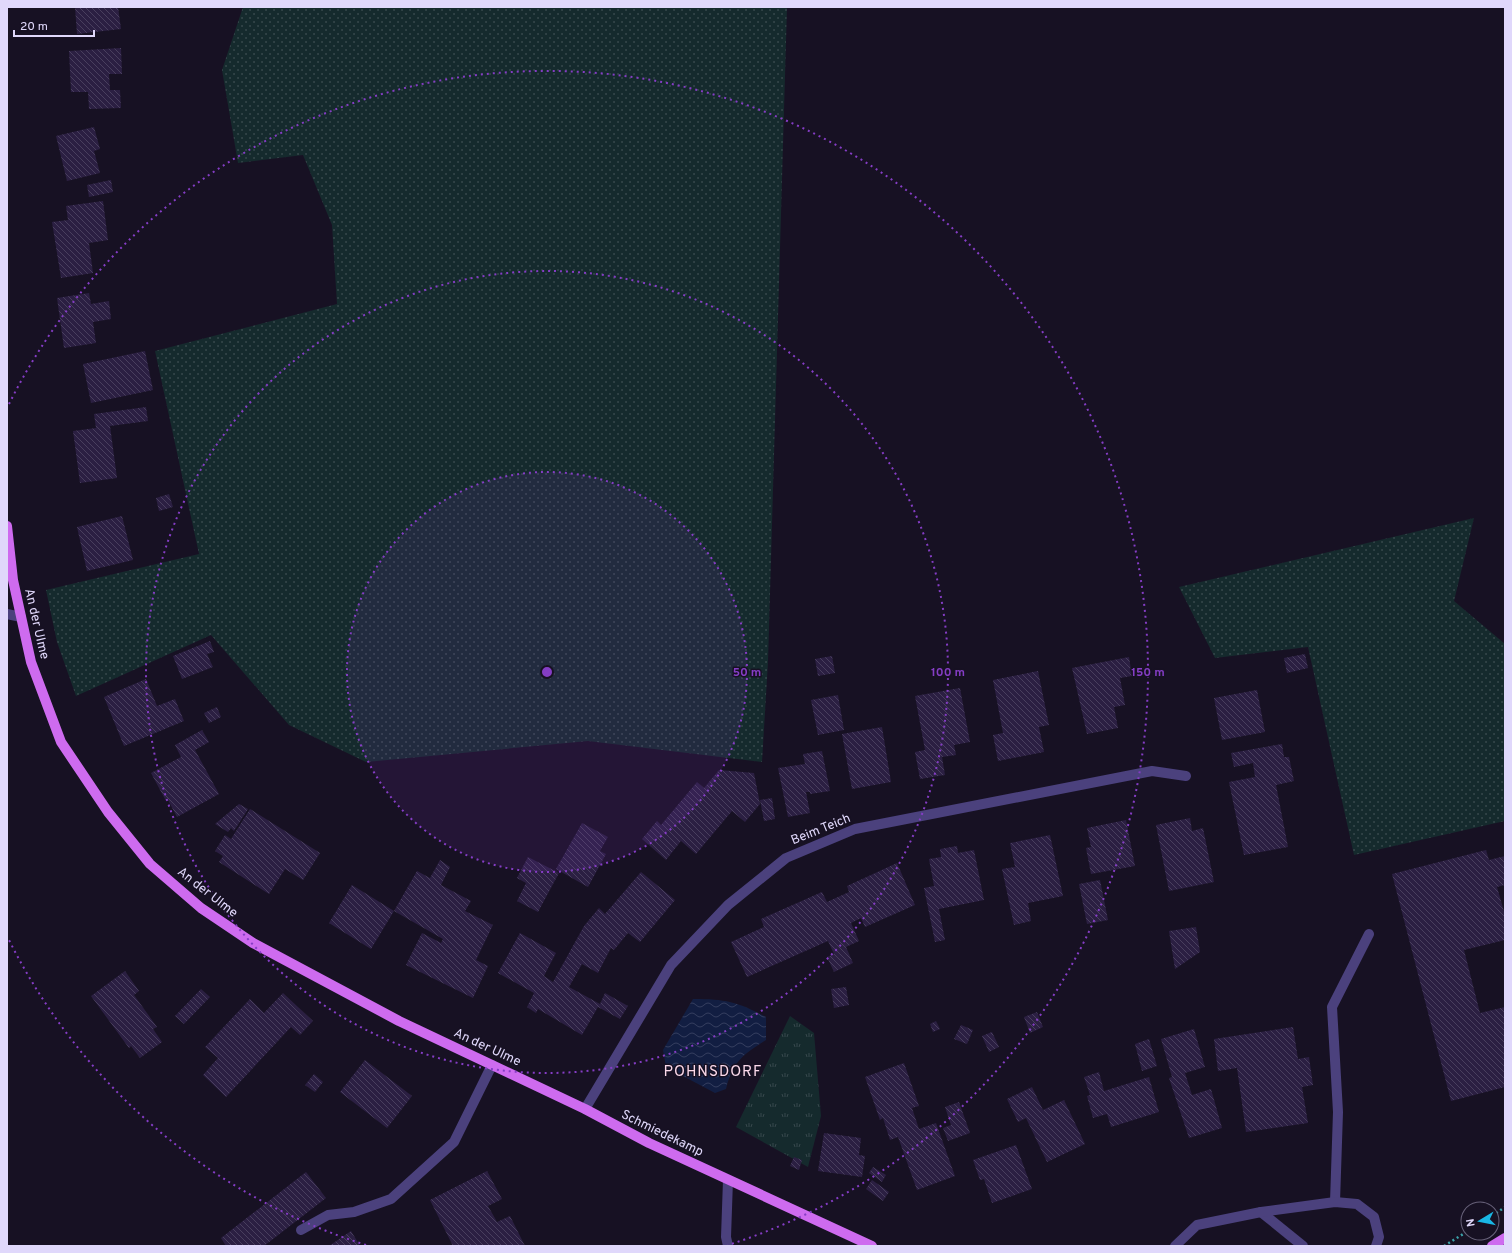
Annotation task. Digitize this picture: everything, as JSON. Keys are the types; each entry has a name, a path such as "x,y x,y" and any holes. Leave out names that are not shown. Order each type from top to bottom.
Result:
{"main road":[{"name":"An der Ulme","path":"7,526 13,580 31,662 61,742 108,812 150,864 201,908 253,943 399,1021 584,1109"},
{"name":"Schmiedekamp","path":"584,1109 649,1144 872,1246"},
{"path":"1492,1246 1505,1238"}],"street":[{"path":"7,614 21,617"},
{"name":"Beim Teich","path":"584,1109 671,966 728,905 786,858 855,829 902,819 1152,771 1186,776"},
{"path":"1335,1202 1338,1112 1332,1007 1369,934"},
{"path":"301,1230 328,1215 354,1212 391,1199 454,1142 492,1065"},
{"path":"728,1180 726,1237 728,1246"},
{"path":"1175,1246 1198,1225 1261,1212 1335,1202 1357,1204 1374,1217 1379,1237 1376,1246"},
{"path":"1261,1212 1303,1246"}],"path":[{"path":"1444,1246 1460,1236"}],"green space":[{"path":"243,7 787,7 768,662 762,762 588,741 366,762 289,725 211,635 76,696 57,642 46,590 199,554 155,351 337,304 332,225 303,155 238,163 222,70"},
{"path":"1474,518 1454,601 1505,644 1505,821 1354,855 1308,647 1215,658 1179,587"},
{"path":"790,1016 814,1033 821,1116 808,1167 736,1127"}],"water":[{"path":"693,999 731,1002 766,1017 766,1040 751,1050 740,1060 732,1072 726,1089 715,1093 666,1067 663,1050"}],"building":[{"path":"75,7 118,7 121,29 77,34"},
{"path":"121,48 122,74 109,74 110,90 120,90 121,108 89,109 88,92 71,92 69,51"},
{"path":"94,127 100,149 94,151 100,173 67,181 56,136"},
{"path":"111,180 113,192 89,197 87,185"},
{"path":"103,201 108,240 89,243 93,273 61,278 52,222 68,220 66,206"},
{"path":"89,293 91,304 109,301 111,319 93,322 96,343 64,348 57,298"},
{"path":"145,351 153,390 91,403 83,364"},
{"path":"146,407 148,421 110,426 117,478 80,483 73,431 96,428 94,414"},
{"path":"169,494 173,507 159,511 156,498"},
{"path":"122,516 133,560 87,571 77,527"},
{"path":"210,641 214,652 207,654 213,667 182,679 173,656"},
{"path":"1305,654 1308,668 1287,673 1284,658"},
{"path":"832,656 835,673 818,676 815,659"},
{"path":"1129,657 1132,676 1120,678 1125,705 1114,707 1118,728 1087,734 1072,668"},
{"path":"1038,671 1049,725 1039,727 1044,752 998,761 993,735 1003,733 993,680"},
{"path":"146,679 157,706 175,699 184,721 124,746 104,697"},
{"path":"960,688 970,742 954,745 956,755 942,757 945,775 920,779 915,752 925,750 915,696"},
{"path":"1257,690 1265,732 1222,740 1214,698"},
{"path":"838,695 844,730 818,735 811,700"},
{"path":"217,707 221,717 209,723 204,713"},
{"path":"882,727 891,782 852,789 842,734"},
{"path":"202,730 209,742 195,750 219,794 177,817 168,800 166,801 151,773 181,757 175,745"},
{"path":"1282,744 1284,757 1289,757 1294,781 1276,785 1288,847 1244,855 1229,782 1255,777 1253,763 1234,767 1231,753"},
{"path":"822,751 830,791 810,794 810,792 806,792 810,813 788,817 778,768 805,764 803,754"},
{"path":"719,770 754,773 760,804 745,822 732,811 696,854 681,841 666,860 642,839 657,821 661,825 697,782 704,788"},
{"path":"772,798 775,819 764,821 760,800"},
{"path":"239,804 248,809 234,831 231,828 228,832 215,824"},
{"path":"250,809 320,853 303,880 285,869 269,894 219,862 223,856 215,851 225,835 231,839"},
{"path":"1190,818 1192,831 1203,828 1214,882 1169,891 1156,825"},
{"path":"1126,820 1135,866 1091,874 1086,848 1091,847 1087,828"},
{"path":"582,823 608,837 600,851 606,854 588,887 556,869"},
{"path":"1050,835 1063,896 1028,903 1031,921 1014,925 1002,869 1015,867 1010,843"},
{"path":"957,846 958,853 974,850 984,900 939,909 945,940 935,942 924,888 934,886 929,859 941,857 940,849"},
{"path":"1486,850 1489,860 1505,856 1505,885 1497,887 1505,915 1505,940 1464,950 1480,1013 1505,1007 1505,1087 1451,1101 1392,874"},
{"path":"528,857 559,873 538,912 517,901 526,883 517,878"},
{"path":"440,860 450,867 441,885 471,901 465,911 493,925 476,960 488,966 473,998 406,965 422,933 441,943 443,939 394,911 417,871 430,878"},
{"path":"897,863 915,905 865,927 861,918 851,923 859,941 846,947 853,963 834,972 827,957 834,954 828,941 747,977 731,942 764,927 761,919 822,892 827,902 849,892 847,886"},
{"path":"641,872 675,900 640,942 628,933 614,950 611,948 598,973 582,964 569,987 600,1004 605,993 628,1006 620,1019 598,1007 582,1035 538,1009 536,1013 527,1007 534,993 498,973 520,933 556,953 544,976 553,982 584,926 599,908 605,914"},
{"path":"1100,880 1108,920 1087,924 1079,884"},
{"path":"352,885 394,911 371,949 329,923"},
{"path":"1196,927 1200,952 1175,969 1169,931"},
{"path":"125,971 139,991 134,995 157,1027 153,1029 162,1042 140,1058 131,1046 129,1048 91,996"},
{"path":"846,987 849,1005 834,1008 831,989"},
{"path":"201,989 210,997 184,1024 175,1016"},
{"path":"283,993 313,1021 300,1035 291,1027 226,1097 203,1075 218,1058 205,1047 250,999 264,1013"},
{"path":"1037,1012 1043,1027 1030,1033 1024,1017"},
{"path":"936,1021 940,1029 933,1032 930,1024"},
{"path":"961,1025 973,1030 967,1044 954,1039"},
{"path":"1293,1027 1298,1059 1309,1057 1313,1085 1302,1087 1308,1123 1246,1132 1237,1068 1218,1071 1214,1039"},
{"path":"1194,1029 1205,1067 1185,1073 1192,1095 1211,1089 1222,1128 1189,1138 1169,1078 1172,1077 1161,1039"},
{"path":"992,1032 999,1047 989,1052 982,1036"},
{"path":"1149,1039 1157,1066 1142,1071 1135,1044"},
{"path":"365,1060 412,1096 387,1128 340,1092"},
{"path":"904,1063 919,1106 912,1108 919,1129 936,1123 955,1176 917,1190 898,1137 890,1140 883,1118 880,1120 865,1077"},
{"path":"1099,1072 1104,1091 1149,1077 1159,1112 1111,1127 1107,1114 1093,1118 1087,1096 1090,1095 1084,1077"},
{"path":"314,1074 323,1082 315,1092 305,1085"},
{"path":"1032,1087 1043,1110 1064,1100 1085,1144 1047,1162 1026,1118 1018,1122 1007,1099"},
{"path":"959,1102 970,1133 948,1141 943,1128 951,1125 945,1107"},
{"path":"824,1133 861,1138 859,1155 865,1156 862,1177 818,1171"},
{"path":"1016,1145 1032,1189 992,1203 984,1179 980,1180 973,1160"},
{"path":"794,1157 802,1160 799,1170 790,1166"},
{"path":"873,1167 886,1175 882,1182 869,1173"},
{"path":"487,1171 502,1199 488,1206 497,1222 510,1216 525,1246 453,1246 430,1200"},
{"path":"306,1172 326,1198 264,1246 226,1246 221,1238"},
{"path":"872,1180 889,1192 883,1201 866,1189"},
{"path":"351,1231 360,1246 329,1246"}],"district":[{"name":"POHNSDORF","path":"713,1072"}]}
